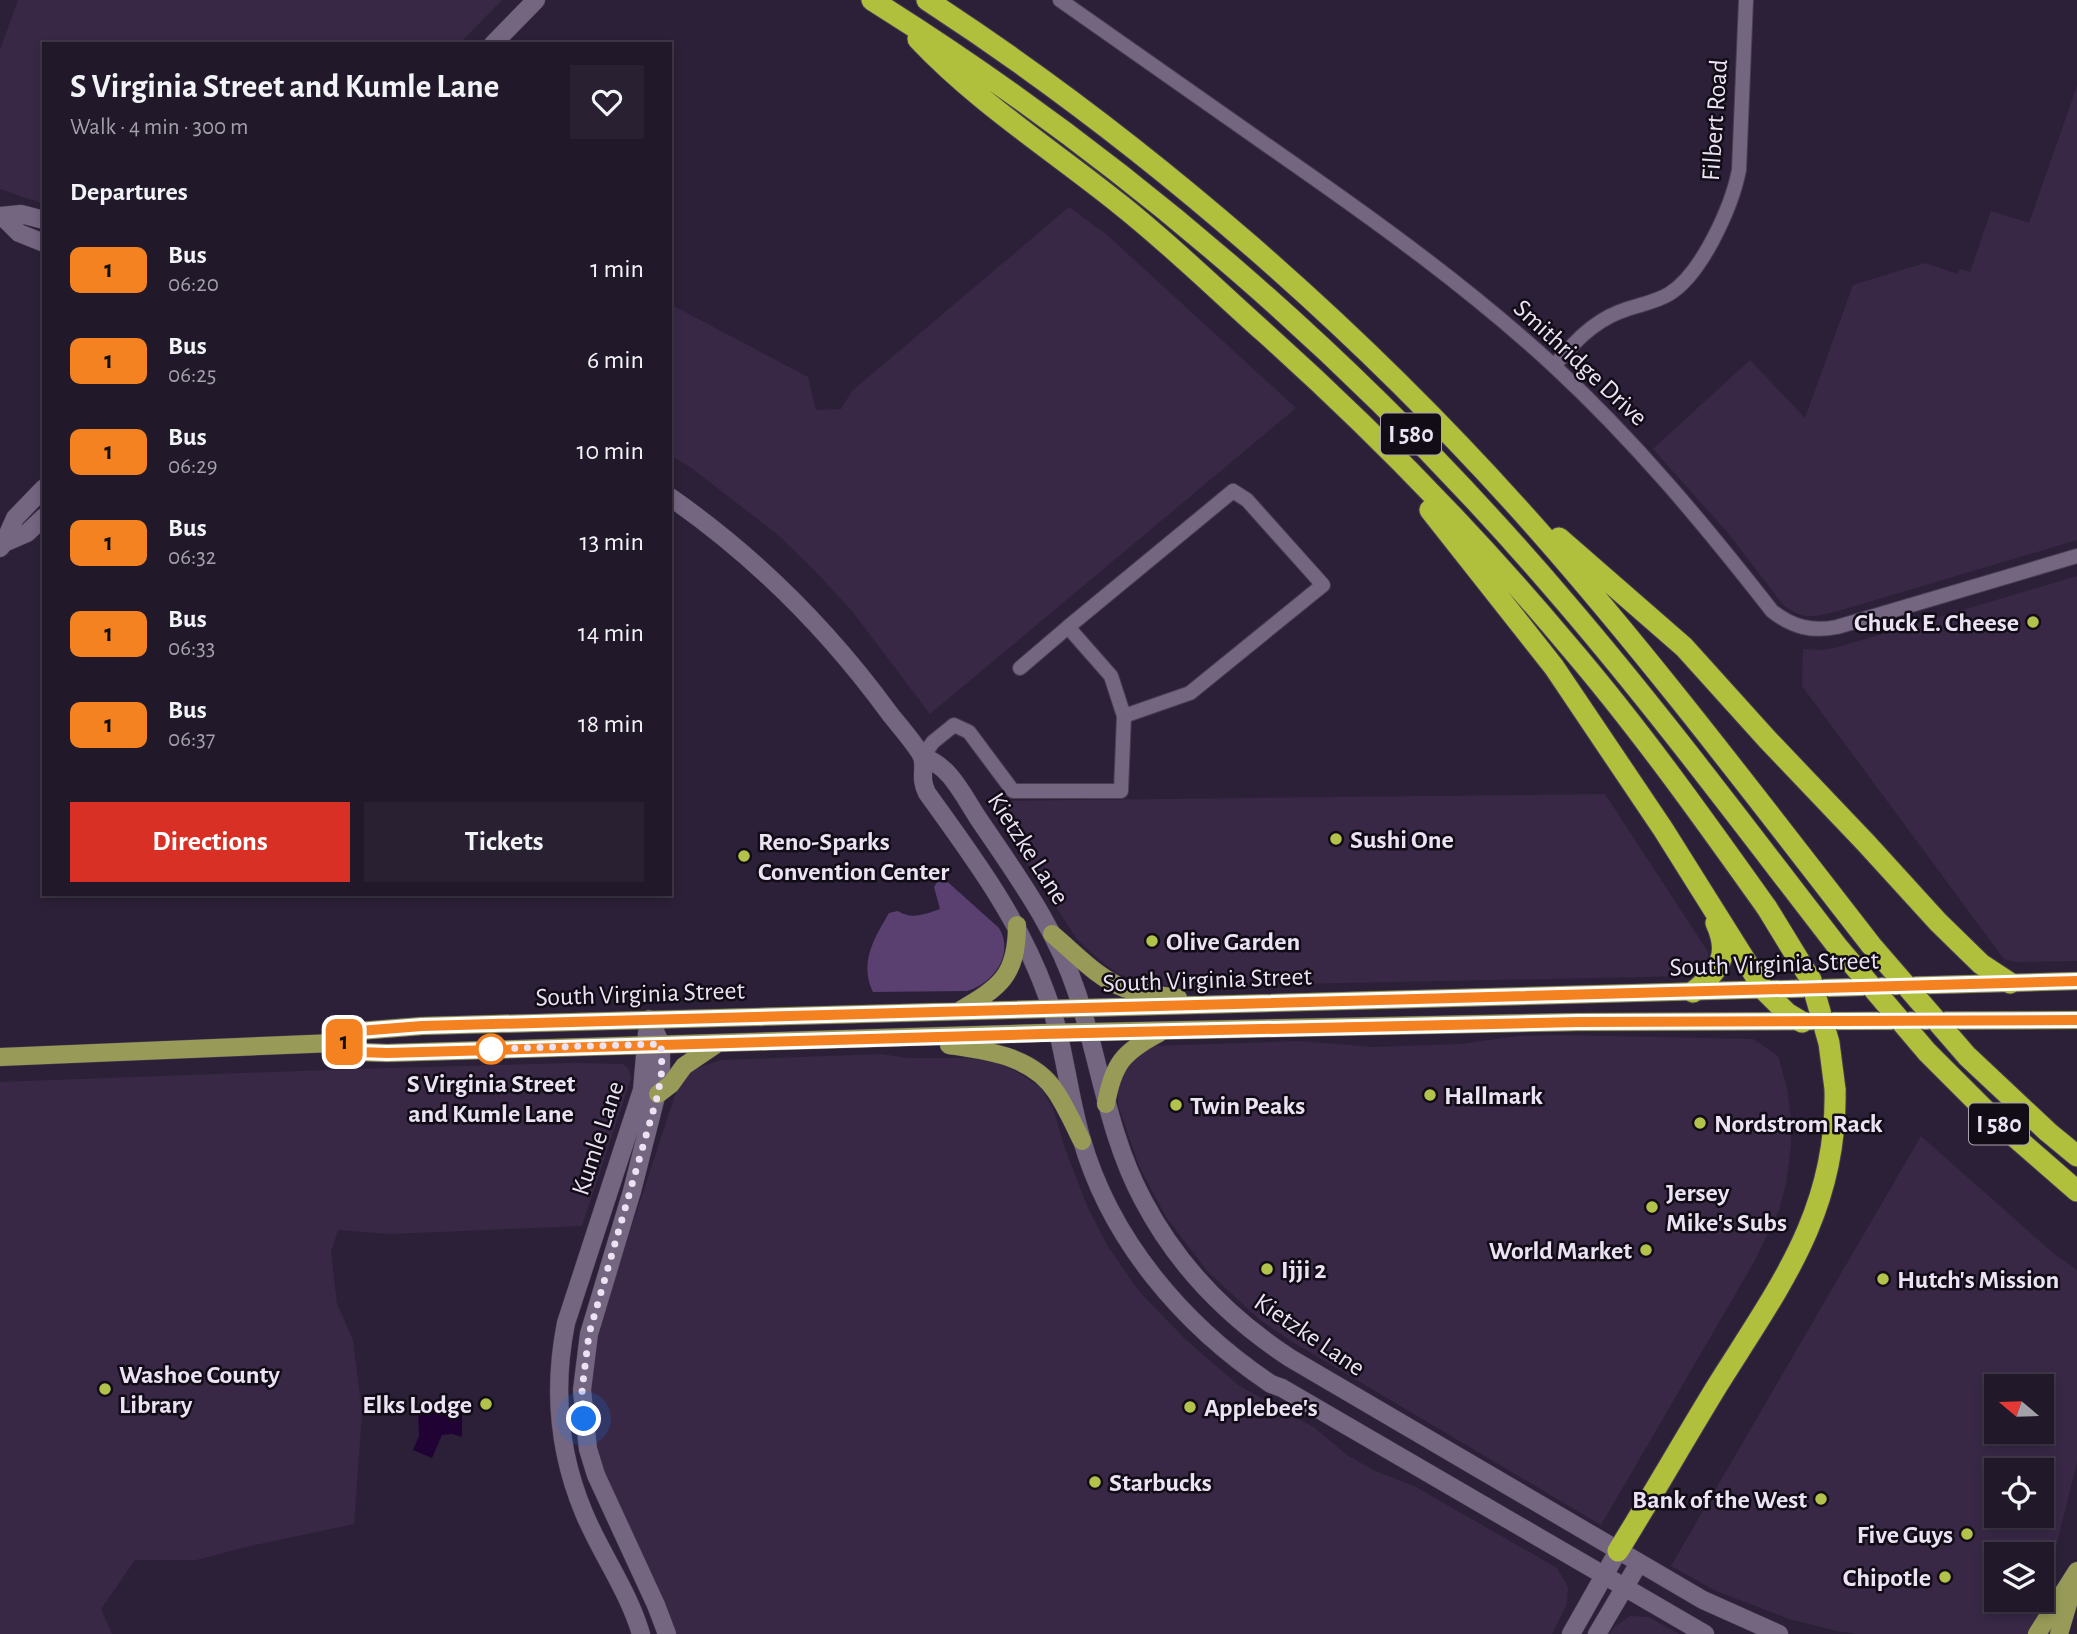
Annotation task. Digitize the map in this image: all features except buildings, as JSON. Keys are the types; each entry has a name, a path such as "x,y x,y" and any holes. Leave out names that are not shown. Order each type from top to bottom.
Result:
{"highway":[{"name":"I 580","path":"872,0 964,58 1041,114 1149,199 1255,288 1386,409 1488,514 1566,602 1675,736 1837,946 1927,1052 1991,1116 2077,1191"},
{"name":"I 580","path":"927,0 1051,88 1163,174 1232,231 1355,342 1489,477 1626,632 1899,980 1967,1056 2077,1156"},
{"path":"895,15 945,67 1125,208 1266,334 1347,408 1488,552 1569,645 1651,748 1767,908 1811,980 1829,1043 1835,1088 1835,1131 1815,1217 1777,1292 1618,1551"},
{"path":"1266,334 1416,494 1506,603 1582,707 1764,990 1787,1013 1802,1022"},
{"path":"1489,477 1684,647 1938,922 1981,964 2010,983"},
{"path":"1693,992 1713,976 1723,955 1720,932 1703,892"}],"main road":[{"path":"495,42 536,0"},
{"path":"2,217 21,214 42,219"},
{"path":"2,217 19,233 42,242"},
{"path":"1,543 15,518 42,490"},
{"name":"Kietzke Lane","path":"672,499 749,558 820,626 922,757 935,760 943,768 1018,878 1052,934 1077,991 1106,1104 1127,1168 1179,1259 1236,1317 1273,1347 1703,1600 1779,1634"},
{"path":"1,543 27,533 42,519"},
{"name":"Kietzke Lane","path":"922,757 921,774 928,793 999,894 1028,947 1059,1033 1082,1141 1110,1211 1146,1268 1230,1354 1271,1384 1705,1634"},
{"path":"959,1012 991,992 1002,983 1010,971 1017,942 1017,925"},
{"path":"1052,934 1093,968 1120,986 1133,991 1220,1005"},
{"name":"South Virginia Street","path":"343,1043 359,1031 402,1027 2077,981"},
{"path":"1488,998 1488,1025"},
{"name":"Kumle Lane","path":"649,1019 653,1045 662,1070 658,1094 589,1334 582,1390 588,1449 606,1501 667,1634"},
{"name":"South Virginia Street","path":"0,1057 343,1043 359,1052 387,1053 1059,1033 1675,1021 2077,1021"},
{"path":"1106,1104 1110,1081 1121,1059 1140,1043 1161,1032"},
{"path":"904,1038 994,1052 1035,1069 1056,1091 1082,1141"},
{"path":"658,1094 666,1090 684,1066 718,1043"},
{"name":"Kumle Lane","path":"641,1634 628,1596 584,1512 564,1452 558,1389 566,1323 642,1090 653,1045"},
{"path":"562,1342 589,1334"},
{"path":"1571,1634 1618,1551"},
{"path":"1597,1634 1639,1563"},
{"path":"2037,1634 2077,1571"},
{"path":"2059,1634 2077,1571"}],"street":[{"name":"Smithridge Drive","path":"1060,0 1383,227 1451,278 1554,366 1657,469 1708,528 1772,611 1796,626 1811,629 1836,627 2077,556"},
{"name":"Filbert Road","path":"1554,366 1584,333 1602,321 1619,312 1654,301 1681,285 1691,274 1727,212 1739,170 1746,0"},
{"path":"1020,668 1233,491 1247,500 1323,585 1190,692 1124,716"},
{"path":"922,757 933,742 954,725 969,732 1013,791 1121,791 1124,716 1111,676 1068,627"}],"shaded area":[{"path":"18,0 502,0 461,42 42,42 42,203 0,189 0,50"},
{"path":"2077,86 2077,540 1835,612 1804,616 1794,612 1784,606 1728,533 1653,449 1750,360 1805,418 1853,285 1925,263 1957,274 1960,269 1970,272 1991,211 2029,223"},
{"path":"1069,207 1107,235 1296,408 930,714 852,611 816,572 777,534 672,456 672,305 808,377 816,410 841,409 852,391"},
{"path":"2077,576 2077,961 2015,962 2004,959 1802,686 1803,649 1835,648"},
{"path":"1605,794 1708,952 1708,962 1701,971 1690,976 1151,985 1118,974 1077,939 987,801"},
{"path":"941,876 999,928 1004,948 999,967 985,982 967,991 873,992 867,971 870,951 889,913 898,911 919,915 940,909 934,887"},
{"path":"1518,1036 1753,1039 1778,1056 1787,1088 1791,1118 1791,1146 1779,1210 1754,1262 1601,1525 1291,1341 1259,1319 1209,1273 1166,1217 1139,1166 1118,1104 1118,1084 1127,1065 1151,1046 1299,1041 1373,1047 1461,1044"},
{"path":"880,1054 994,1062 1016,1071 1040,1087 1053,1108 1065,1149 1088,1208 1107,1245 1138,1290 1185,1339 1238,1385 1315,1428 1347,1455 1375,1471 1414,1486 1557,1568 1568,1587 1567,1604 1552,1634 676,1634 662,1595 610,1490 600,1460 593,1424 591,1393 593,1361 605,1308 678,1086 689,1071 721,1060"},
{"path":"574,1063 623,1064 629,1069 631,1078 582,1226 391,1234 338,1230 331,1252 337,1304 353,1340 362,1413 354,1524 196,1560 135,1560 101,1609 112,1634 0,1634 0,1082"},
{"path":"1921,1136 2053,1253 2077,1270 2077,1462 2054,1555 2054,1542 1984,1542 1984,1612 2040,1612 2039,1616 2028,1634 1857,1634 1789,1619 1716,1591 1671,1566"},
{"path":"462,1407 462,1437 442,1435 432,1458 413,1450 419,1436 418,1411 452,1410"},
{"path":"1630,1616 1649,1617 1679,1634 1609,1634"}],"bus line":[{"name":"1","path":"2077,981 422,1026 359,1031 343,1043 359,1052 387,1053 805,1040 1578,1022 2077,1020"}],"place":[{"name":"Chuck E. Cheese","path":"2033,622"},
{"name":"Sushi One","path":"1336,839"},
{"name":"Reno-Sparks Convention Center","path":"744,856"},
{"name":"Olive Garden","path":"1152,941"},
{"name":"S Virginia Street and Kumle Lane","path":"491,1049"},
{"name":"Hallmark","path":"1430,1095"},
{"name":"Twin Peaks","path":"1176,1105"},
{"name":"Nordstrom Rack","path":"1700,1123"},
{"name":"Jersey Mike's Subs","path":"1652,1207"},
{"name":"World Market","path":"1646,1250"},
{"name":"Ijji 2","path":"1267,1269"},
{"name":"Hutch's Mission","path":"1883,1279"},
{"name":"Washoe County Library","path":"105,1389"},
{"name":"Elks Lodge","path":"486,1404"},
{"name":"Applebee's","path":"1190,1407"},
{"name":"Starbucks","path":"1095,1482"},
{"name":"Bank of the West","path":"1821,1499"},
{"name":"Five Guys","path":"1967,1534"},
{"name":"Chipotle","path":"1945,1577"}],"route":[{"path":"491,1049 484,1049 661,1044 662,1070 658,1094 589,1334 582,1390 584,1419"}]}
